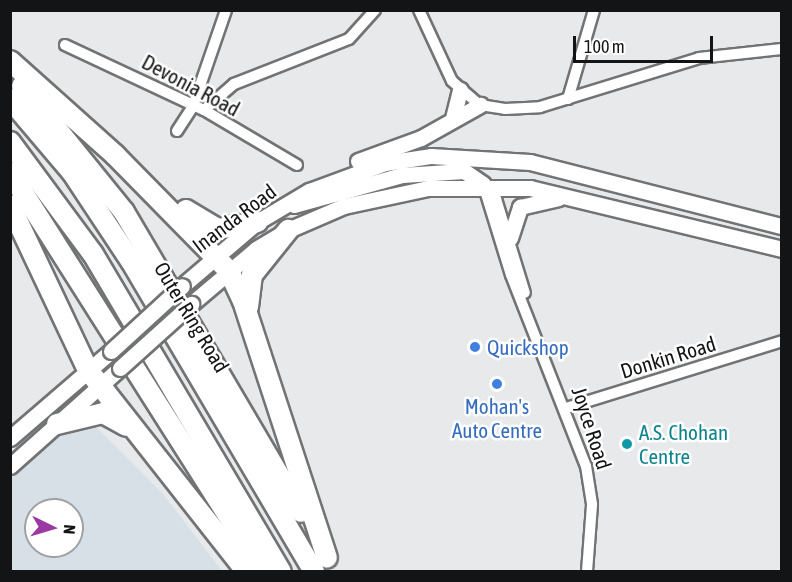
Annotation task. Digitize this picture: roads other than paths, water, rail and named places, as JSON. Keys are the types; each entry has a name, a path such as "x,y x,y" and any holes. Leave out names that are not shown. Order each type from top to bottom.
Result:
{"highway":[{"path":"10,61 115,155 223,263 249,318 326,567"},
{"path":"10,73 124,212 326,567"},
{"name":"Outer Ring Road","path":"10,99 72,172 125,251 326,567"},
{"path":"10,142 93,254 281,572"},
{"path":"115,155 207,226 231,230 257,222"},
{"path":"10,172 264,572"},
{"path":"10,205 94,378 147,442 247,572"},
{"path":"249,318 252,274 288,230"},
{"path":"57,424 85,410 115,417 147,442"}],"main road":[{"path":"453,118 460,90"},
{"path":"282,206 328,174 421,138 453,118 480,105"},
{"name":"Inanda Road","path":"14,436 66,390 120,368 191,304 257,222 282,206 340,177 385,163 453,155 509,159 782,226"},
{"path":"282,206 402,175 464,171 483,184 491,168 509,159"},
{"name":"Inanda Road","path":"85,410 94,378 111,351 182,286 288,230 344,207 400,192 483,184 570,196 782,249"},
{"path":"510,238 520,207 570,196"},
{"path":"15,462 57,424"}],"street":[{"path":"198,108 226,10"},
{"path":"177,131 198,108 234,84 349,39 375,10"},
{"path":"419,10 436,56 460,90 480,105 520,110 568,99 699,58 782,49"},
{"path":"568,99 594,10"},
{"name":"Devonia Road","path":"65,45 198,108 297,165"},
{"name":"Joyce Road","path":"483,184 496,199 510,238 526,302 566,408 590,486 587,572"},
{"name":"Joyce Road","path":"483,184 512,275 526,302"},
{"name":"Donkin Road","path":"566,408 782,342"}],"place":[{"name":"Quickshop","path":"475,347"},
{"name":"Mohan's Auto Centre","path":"497,384"},
{"name":"A.S. Chohan Centre","path":"627,444"}]}
